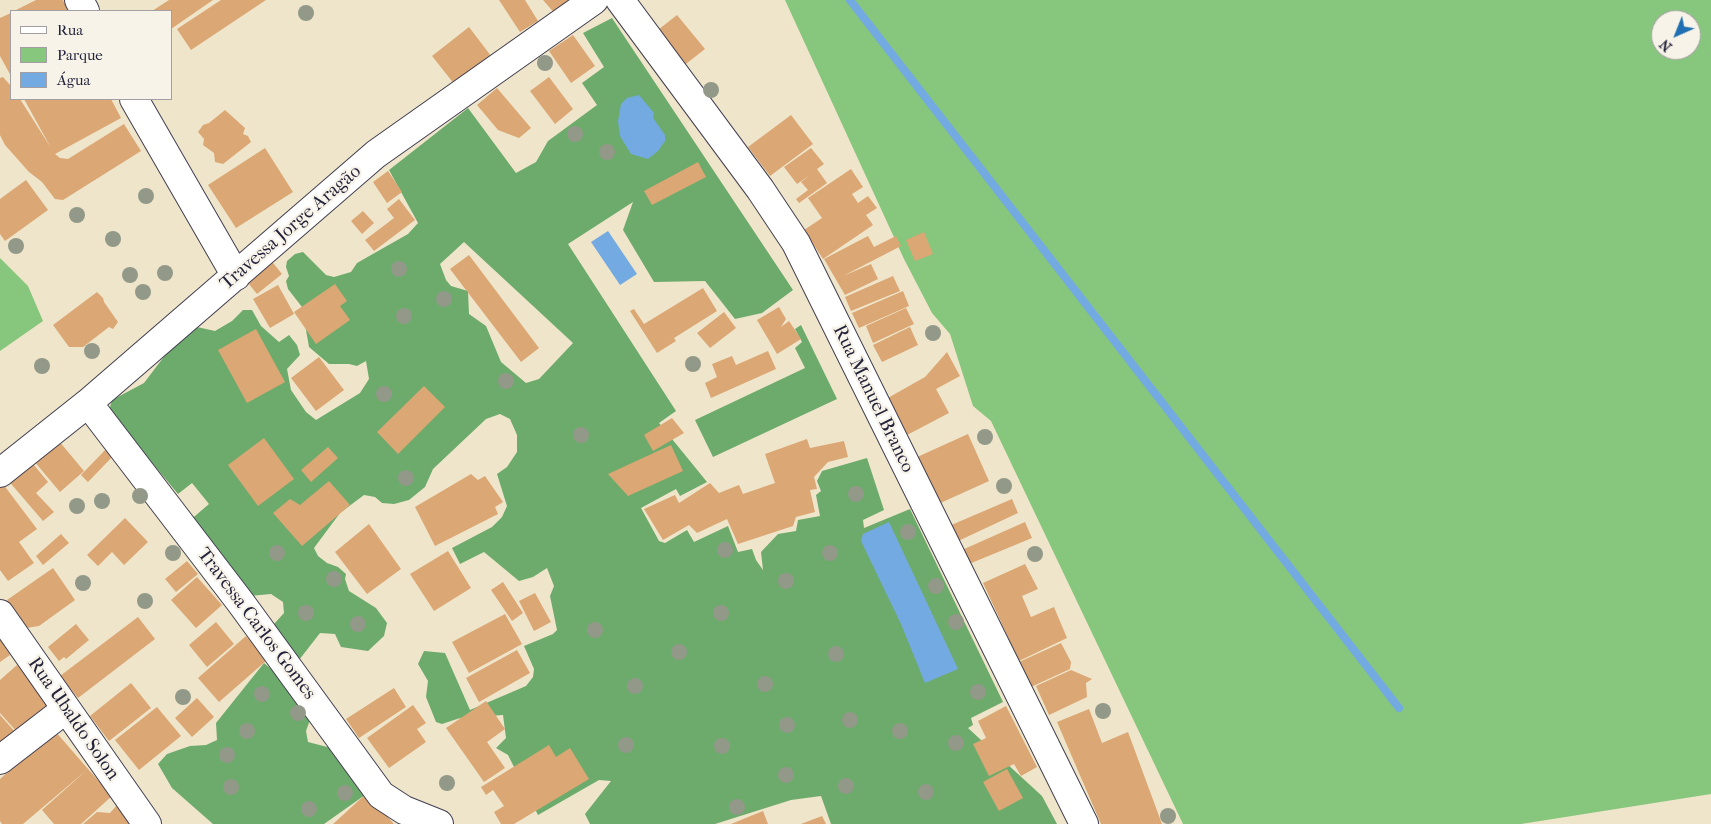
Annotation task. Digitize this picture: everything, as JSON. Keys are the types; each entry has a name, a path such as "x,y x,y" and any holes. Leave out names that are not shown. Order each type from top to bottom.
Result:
{"street":[{"name":"Travessa Jorge Aragão","path":"0,473 88,403 376,154 594,0"},
{"name":"Rua Manuel Branco","path":"620,0 760,189 796,243 1084,824"},
{"path":"135,100 236,276"},
{"name":"Travessa Carlos Gomes","path":"88,403 241,603 381,795 404,810 439,824"},
{"name":"Rua Ubaldo Solon","path":"0,614 147,824"},
{"path":"0,760 66,709"}],"green space":[{"path":"785,0 1711,0 1711,794 1521,824 1183,824 991,421 973,406 950,334 932,313 904,259"},
{"path":"612,18 793,290 762,313 735,319 705,281 654,282 623,230 633,202 568,244 676,411 659,423 707,482 680,496 676,489 641,508 659,541 665,543 687,530 694,542 728,526 738,552 752,549 756,560 763,570 761,552 778,534 796,531 798,520 820,516 816,495 821,491 817,481 822,471 867,458 884,510 863,520 864,528 910,509 1003,702 971,718 973,725 968,728 1042,796 1057,824 831,824 821,796 791,800 715,824 590,824 585,814 611,781 599,780 538,815 508,755 496,748 506,738 503,715 460,718 442,724 436,722 426,697 428,681 418,664 424,651 445,653 470,710 526,686 533,677 534,669 524,646 553,634 557,630 550,596 554,586 547,568 533,577 519,581 484,552 460,564 452,548 492,527 502,517 507,506 497,474 507,467 517,452 517,435 510,419 500,414 486,419 433,469 425,487 409,500 394,504 382,503 375,497 364,495 340,513 314,548 318,556 327,563 338,567 346,574 345,579 349,591 376,608 387,623 384,636 368,651 341,647 335,634 320,633 299,660 274,638 274,624 284,613 283,602 271,594 249,596 188,522 209,504 192,483 178,494 109,411 112,400 144,383 188,325 215,331 232,321 243,310 252,310 261,326 279,342 289,335 297,345 300,355 287,369 291,390 306,412 316,420 360,393 369,379 366,361 357,366 329,364 309,347 302,307 288,289 286,281 289,276 286,267 287,261 295,254 303,252 326,275 334,277 351,272 357,263 408,234 418,223 389,170 468,108 516,173 536,162 548,141 597,105 582,83 604,67 583,33","holes":["464,242 573,343 539,379 526,383 501,362 486,326 469,314 468,291 451,286 446,280 440,264"]},
{"path":"0,258 28,286 43,321 0,351"},
{"path":"801,325 837,399 713,457 695,420 805,368 795,348 802,342 795,329"},
{"path":"264,663 304,696 311,717 306,731 308,742 335,749 365,795 324,824 213,824 172,788 158,764 167,754 190,746 206,745 217,740 216,723"}],"water":[{"path":"639,95 654,113 653,118 665,135 665,141 658,151 648,159 631,154 620,136 618,121 621,104 627,98"},
{"path":"608,231 637,274 620,285 591,242"},
{"path":"889,522 958,669 925,683 901,624 861,541 863,534"}],"building":[{"path":"36,0 63,0 68,10 16,10"},
{"path":"169,0 213,0 172,28 172,10 154,10"},
{"path":"221,0 266,0 191,50 177,29"},
{"path":"499,0 525,0 538,21 520,32"},
{"path":"543,0 576,0 558,17"},
{"path":"10,13 10,74 0,56 0,18"},
{"path":"677,15 705,49 682,67 654,33"},
{"path":"469,27 491,56 455,85 432,56"},
{"path":"573,35 595,66 571,83 549,51"},
{"path":"3,77 10,85 10,100 21,100 51,148 25,100 112,100 121,118 55,154 60,158 68,159 124,124 141,151 63,200 55,199 42,182 29,172 5,145 0,135 0,78"},
{"path":"549,77 573,109 555,124 530,91"},
{"path":"497,88 531,128 519,138 498,130 477,105"},
{"path":"225,110 245,128 243,134 248,136 251,142 223,164 215,162 214,153 203,145 204,139 198,132 203,125 209,123"},
{"path":"791,115 813,144 770,176 748,147"},
{"path":"265,148 293,192 236,228 208,185"},
{"path":"811,148 824,164 817,169 827,183 799,203 796,199 808,190 801,182 810,175 797,184 784,167"},
{"path":"698,162 706,177 652,205 644,191"},
{"path":"851,169 863,187 852,194 858,203 868,196 877,208 866,215 873,225 823,259 804,230 822,218 808,198"},
{"path":"388,171 402,192 387,203 373,182"},
{"path":"26,180 48,210 5,241 0,234 0,199"},
{"path":"399,199 415,220 374,251 365,240 394,218 387,209"},
{"path":"363,211 374,223 362,234 351,221"},
{"path":"924,232 933,254 915,261 906,240"},
{"path":"868,236 874,247 896,236 901,246 843,276 871,264 878,279 845,295 824,259"},
{"path":"469,255 539,348 521,362 450,269"},
{"path":"269,258 282,274 257,294 244,278"},
{"path":"893,276 900,291 851,311 845,297"},
{"path":"335,284 347,301 340,306 350,320 316,344 294,312"},
{"path":"278,285 294,314 270,328 253,299"},
{"path":"703,288 717,311 674,338 676,341 657,353 630,311 634,309 644,324"},
{"path":"903,291 909,306 859,328 852,313"},
{"path":"97,292 118,322 113,329 109,327 83,347 69,347 53,325"},
{"path":"779,307 786,319 781,327 789,321 801,339 777,354 757,320"},
{"path":"906,308 914,324 873,343 866,326"},
{"path":"724,312 736,328 710,348 697,333"},
{"path":"910,327 918,345 882,362 873,345"},
{"path":"256,329 285,382 247,403 218,350"},
{"path":"768,351 776,369 711,398 705,383 717,377 712,364 732,356 736,365"},
{"path":"947,352 960,376 936,389 949,413 907,435 886,399 925,377"},
{"path":"319,357 344,390 316,411 291,378"},
{"path":"424,386 445,407 398,454 377,432"},
{"path":"672,418 684,433 653,451 644,435"},
{"path":"968,434 989,481 936,505 915,458"},
{"path":"264,438 294,479 258,506 228,465"},
{"path":"807,439 810,448 844,441 848,457 828,462 814,477 817,489 810,490 815,512 796,517 793,526 738,544 727,519 697,533 689,525 663,540 644,509 675,495 679,503 710,483 719,493 739,485 743,494 775,483 765,454"},
{"path":"58,440 84,471 60,492 34,461"},
{"path":"671,445 683,471 628,496 608,474"},
{"path":"108,447 115,454 88,482 81,475"},
{"path":"328,447 338,458 311,482 301,470"},
{"path":"29,459 48,482 36,493 54,512 43,521 6,478"},
{"path":"471,474 478,480 485,476 503,502 495,507 498,514 435,546 415,507"},
{"path":"329,481 350,505 302,546 273,513 290,499 300,505"},
{"path":"3,484 37,529 19,542 34,563 8,581 0,570 0,486"},
{"path":"1012,499 1018,513 956,542 949,526"},
{"path":"125,518 148,542 124,565 112,552 98,566 87,555"},
{"path":"1025,522 1032,538 969,564 962,550"},
{"path":"369,524 401,569 367,594 335,552"},
{"path":"61,534 69,543 43,565 36,556"},
{"path":"448,551 471,588 434,611 410,574"},
{"path":"187,561 198,574 176,592 165,579"},
{"path":"1025,564 1038,589 1022,596 1031,617 1054,607 1067,638 1019,661 983,583"},
{"path":"53,568 75,600 39,626 26,628 7,600"},
{"path":"197,577 222,605 196,628 171,600"},
{"path":"503,582 523,613 512,621 491,590"},
{"path":"535,593 551,622 534,631 519,601"},
{"path":"505,614 522,644 469,673 452,642"},
{"path":"138,617 155,639 78,698 60,676"},
{"path":"216,622 234,644 207,667 189,645"},
{"path":"76,624 89,640 66,659 64,657 59,661 48,647"},
{"path":"246,636 267,660 219,702 198,678"},
{"path":"0,639 10,655 0,662"},
{"path":"1061,643 1071,662 1070,669 1031,687 1019,662"},
{"path":"517,650 530,673 479,702 466,678"},
{"path":"17,665 51,704 18,733 0,713 0,680"},
{"path":"1071,670 1092,679 1086,683 1087,697 1049,715 1036,686"},
{"path":"131,683 151,708 109,741 90,716"},
{"path":"394,688 406,707 359,738 346,719"},
{"path":"197,698 214,717 192,737 175,718"},
{"path":"486,701 505,729 487,742 505,768 484,782 446,728"},
{"path":"413,705 426,723 417,729 426,742 389,768 367,738"},
{"path":"1006,706 1037,767 1021,776 1014,764 989,776 973,744 986,738 978,721"},
{"path":"157,707 181,736 139,770 115,740"},
{"path":"1089,709 1102,743 1128,732 1162,824 1101,824 1057,722"},
{"path":"0,715 17,734 0,748"},
{"path":"55,731 88,769 23,824 2,824 0,821 0,779"},
{"path":"549,745 556,757 570,748 589,779 514,824 501,824 494,812 504,806 493,790 486,795 481,787"},
{"path":"88,769 112,796 81,824 54,824 42,810"},
{"path":"1007,769 1023,798 999,811 983,782"},
{"path":"367,793 394,824 333,824"},
{"path":"117,805 131,824 83,824 97,812 110,813"},
{"path":"763,811 768,824 731,824"},
{"path":"822,816 826,824 801,824"}],"waterway":[{"path":"850,0 1399,708"}]}
